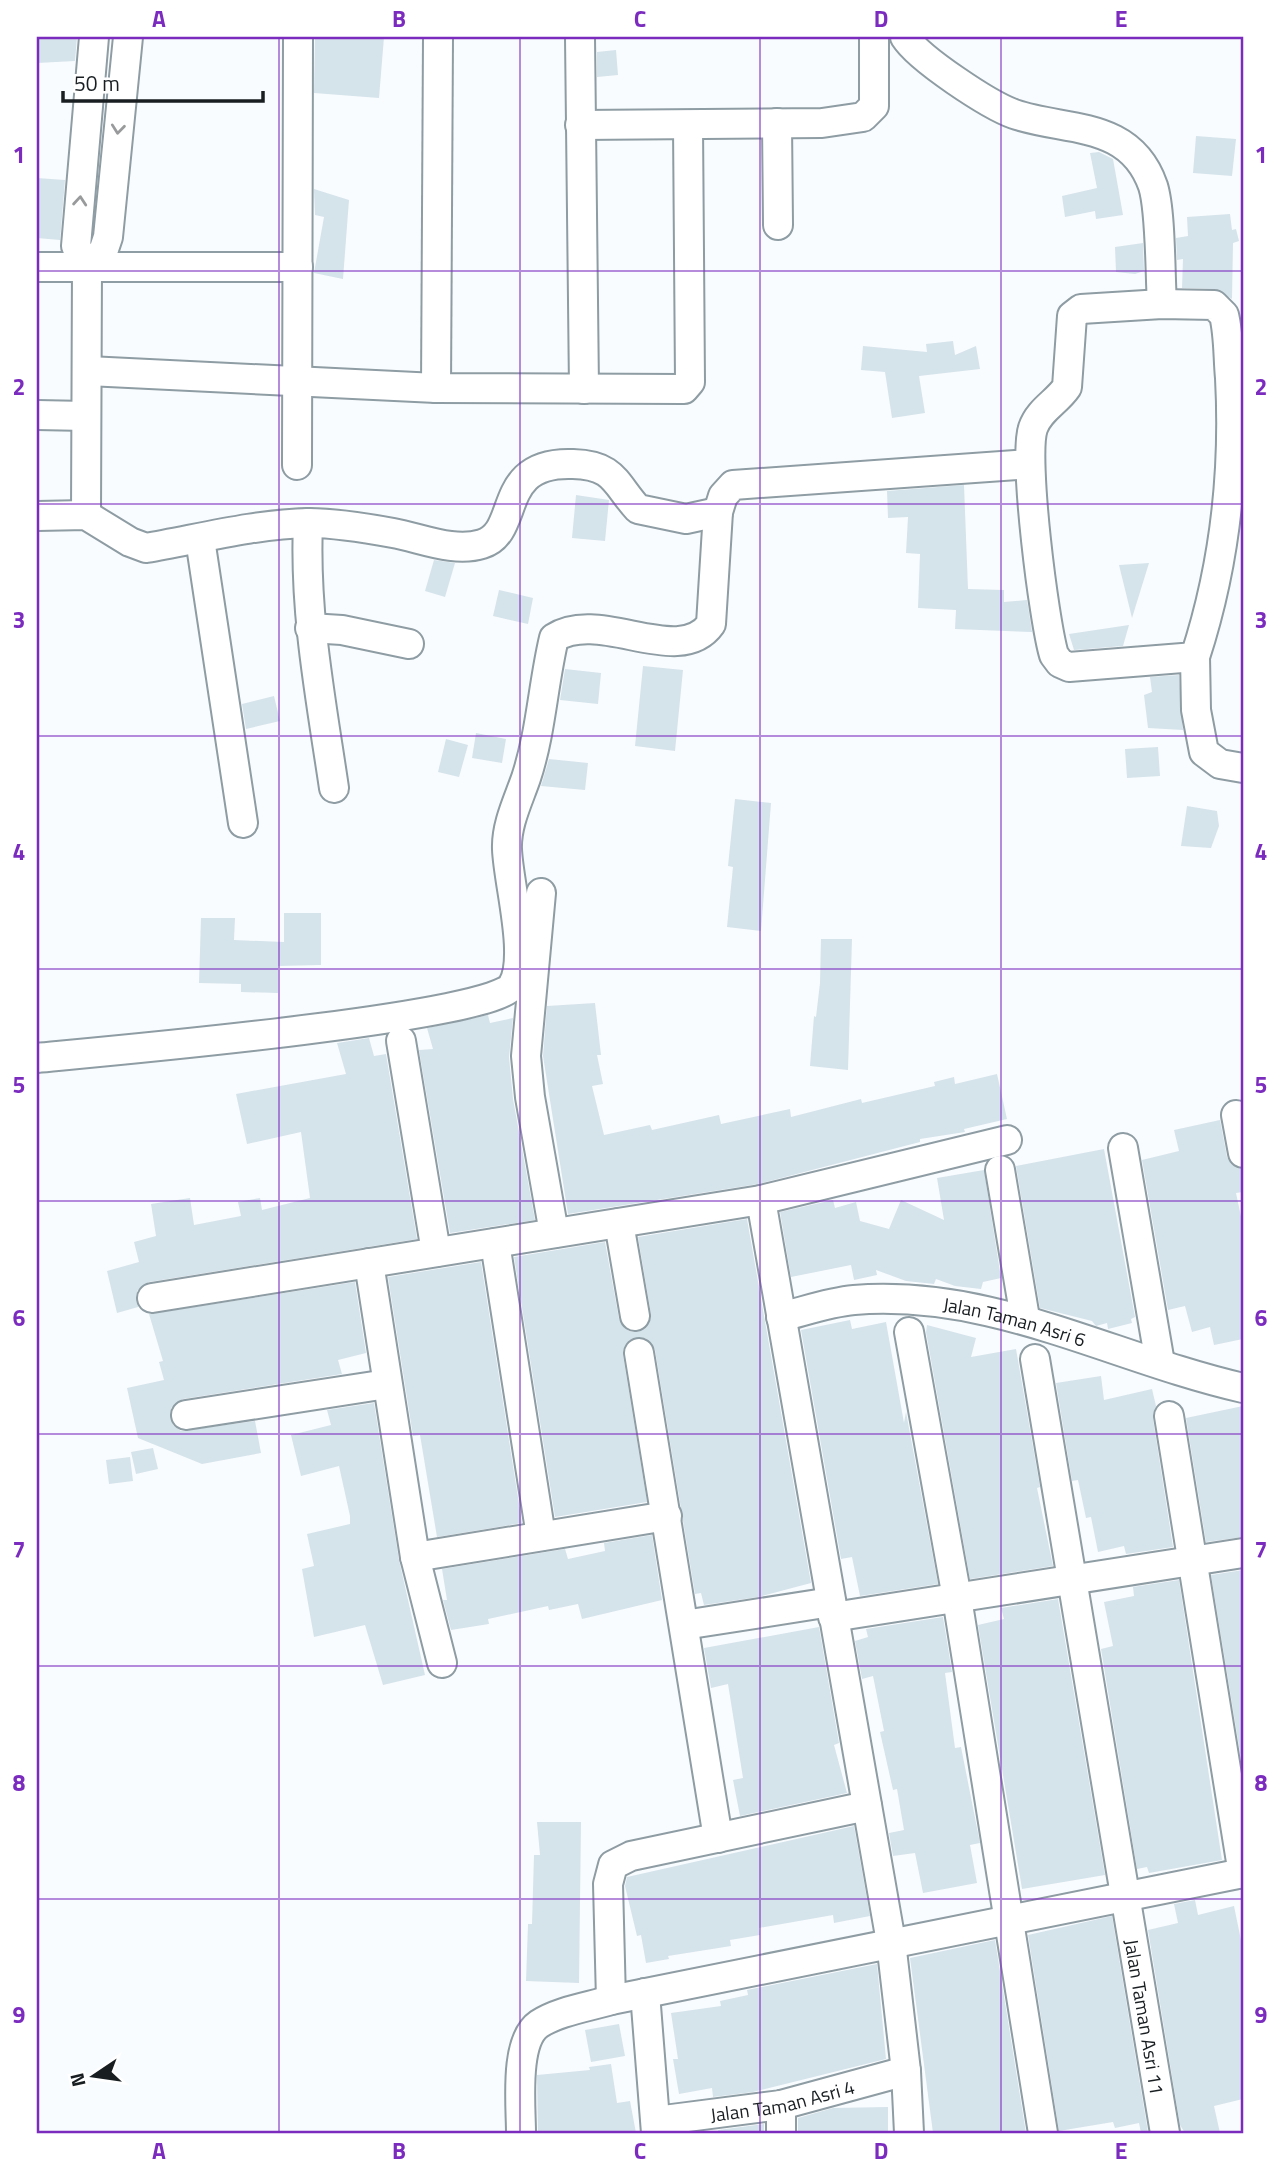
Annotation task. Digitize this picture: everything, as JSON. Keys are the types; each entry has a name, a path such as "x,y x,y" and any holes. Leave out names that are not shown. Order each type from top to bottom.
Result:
{"street":[{"path":"94,37 76,246 87,267 86,416 94,520"},
{"path":"87,267 103,252 108,237 128,37"},
{"path":"297,465 298,37"},
{"path":"436,388 439,37"},
{"path":"580,37 584,389"},
{"path":"580,125 777,123 840,121 863,117 870,112 875,93 874,37"},
{"path":"905,37 925,57 991,103 1011,113 1041,122 1088,128 1107,135 1137,159 1154,189 1162,304"},
{"path":"777,123 778,225"},
{"path":"88,371 436,388 678,390 690,382 688,125"},
{"path":"37,267 298,267"},
{"path":"1195,657 1167,657 1069,667 1056,659 1052,648 1030,464 1031,438 1038,416 1067,387 1072,316 1081,309 1162,304 1214,305 1223,311 1231,410 1230,485 1213,585 1195,657 1196,710 1204,752 1220,764 1243,768"},
{"path":"37,415 86,416"},
{"path":"37,516 94,520 130,542 146,548 308,523 379,531 442,545 484,544 500,530 514,490 527,475 571,463 600,469 613,476 638,509 685,519 718,512"},
{"path":"37,1058 401,1017 479,1001 508,991 516,976 518,954 507,842 526,778 554,638 575,629 603,629 682,642 705,633 711,624 718,512 723,496 733,485 1030,464"},
{"path":"308,523 306,575 310,628 334,788"},
{"path":"200,539 243,823"},
{"path":"310,628 368,634 409,644"},
{"path":"541,893 526,1056 530,1097 554,1233"},
{"path":"401,1041 436,1252"},
{"path":"1236,1115 1243,1153"},
{"path":"152,1298 761,1200 1007,1140"},
{"path":"1123,1148 1160,1363"},
{"path":"1000,1170 1025,1318"},
{"path":"761,1200 891,1942 906,2071 909,2133"},
{"path":"619,1223 635,1315"},
{"path":"495,1242 541,1536"},
{"path":"369,1263 415,1557 442,1663"},
{"name":"Jalan Taman Asri 6","path":"781,1317 851,1300 911,1298 1025,1318 1243,1388"},
{"path":"909,1332 957,1598 1043,2133"},
{"path":"639,1353 718,1838"},
{"name":"Jalan Taman Asri 11","path":"1035,1359 1165,2133"},
{"path":"186,1415 387,1384"},
{"path":"521,2133 522,2059 526,2039 536,2026 551,2018 611,2000 1243,1873 1233,1747 1192,1561 1169,1416"},
{"path":"415,1557 667,1516"},
{"path":"684,1625 957,1598 1243,1553"},
{"path":"611,2000 608,1884 614,1865 631,1856 867,1806"},
{"path":"645,1993 656,2127"},
{"name":"Jalan Taman Asri 4","path":"656,2127 781,2105 906,2071"},
{"path":"781,2105 781,2133"}],"building":[{"path":"37,37 77,37 75,61 37,63"},
{"path":"315,37 384,37 379,98 314,93"},
{"path":"616,50 618,75 597,77 597,52"},
{"path":"1196,136 1236,139 1232,176 1193,173"},
{"path":"1099,152 1113,159 1123,215 1096,219 1095,211 1065,217 1062,196 1097,188 1090,153"},
{"path":"37,178 65,180 60,240 37,238"},
{"path":"314,189 349,200 343,279 314,273 324,217 315,215"},
{"path":"1230,214 1232,230 1236,229 1239,241 1233,243 1232,299 1215,289 1182,288 1183,259 1177,260 1176,238 1188,236 1187,217"},
{"path":"1143,243 1144,271 1135,274 1116,272 1115,247"},
{"path":"953,341 955,355 976,346 980,369 919,376 925,413 892,418 885,372 861,370 863,346 927,352 926,344"},
{"path":"964,485 968,589 1004,590 1004,602 1027,600 1032,632 955,629 956,610 918,608 920,554 906,553 908,517 888,518 887,491"},
{"path":"576,495 609,500 605,541 572,538"},
{"path":"434,560 455,563 445,597 425,591"},
{"path":"1149,563 1132,618 1119,565"},
{"path":"499,590 533,598 528,624 493,616"},
{"path":"1129,625 1123,646 1074,650 1069,634"},
{"path":"643,666 683,670 675,751 635,746"},
{"path":"565,669 601,673 598,704 560,700"},
{"path":"1179,675 1183,730 1148,728 1144,695 1152,692 1150,677"},
{"path":"274,696 280,721 246,729 242,704"},
{"path":"476,733 506,739 502,763 472,758"},
{"path":"446,739 468,745 459,777 438,772"},
{"path":"1158,747 1160,776 1127,778 1125,749"},
{"path":"549,759 588,763 585,790 541,786"},
{"path":"735,799 771,803 761,931 727,927 733,867 728,866"},
{"path":"1187,806 1217,811 1219,826 1211,848 1181,846"},
{"path":"284,913 321,913 321,965 278,966 278,993 241,992 241,984 199,983 201,918 235,918 234,940 284,942"},
{"path":"821,939 852,939 848,1070 810,1066 820,983"},
{"path":"595,1003 601,1055 597,1055 603,1084 592,1086 604,1135 650,1125 652,1130 719,1115 721,1124 790,1109 791,1117 861,1099 862,1103 935,1086 934,1082 954,1077 955,1084 997,1074 1007,1119 964,1129 965,1132 920,1139 920,1142 758,1184 568,1214 543,1056 547,1006"},
{"path":"488,1015 490,1023 513,1018 509,1057 513,1099 535,1220 450,1233 419,1050 433,1049 427,1028"},
{"path":"369,1038 374,1056 386,1054 417,1239 149,1282 137,1291 138,1307 117,1313 107,1271 139,1262 134,1242 156,1236 151,1204 190,1198 194,1225 241,1216 238,1202 260,1198 262,1210 310,1198 301,1132 247,1144 236,1094 346,1074 337,1043"},
{"path":"1220,1120 1227,1157 1231,1164 1243,1169 1243,1192 1236,1193 1243,1226 1243,1339 1214,1345 1210,1327 1192,1332 1185,1306 1168,1310 1142,1160 1179,1151 1174,1130"},
{"path":"1104,1149 1135,1317 1131,1319 1132,1323 1108,1329 1107,1323 1096,1326 1092,1321 1040,1308 1016,1166"},
{"path":"984,1170 1001,1278 983,1282 981,1289 955,1286 936,1279 934,1284 906,1281 876,1270 877,1275 854,1280 851,1265 791,1277 780,1212 833,1200 835,1208 856,1202 860,1221 889,1229 901,1200 944,1220 937,1178"},
{"path":"747,1219 811,1583 758,1597 704,1605 701,1593 695,1594 655,1350 645,1338 629,1340 623,1355 647,1502 555,1517 514,1257 605,1242 619,1319 629,1331 637,1332 646,1328 651,1314 638,1237"},
{"path":"481,1262 522,1523 437,1537 420,1435 413,1436 388,1277"},
{"path":"355,1282 366,1353 338,1360 342,1374 183,1399 171,1408 173,1425 181,1431 255,1421 261,1453 202,1464 138,1438 127,1388 164,1380 159,1362 163,1361 149,1314"},
{"path":"850,1320 852,1329 886,1322 938,1584 860,1596 852,1557 841,1559 801,1330"},
{"path":"927,1325 976,1338 971,1357 1016,1349 1040,1487 1037,1488 1053,1566 970,1579 926,1332"},
{"path":"1101,1376 1104,1400 1152,1389 1156,1406 1153,1419 1173,1547 1126,1554 1124,1546 1098,1552 1091,1517 1086,1518 1078,1480 1072,1481 1056,1383"},
{"path":"374,1403 399,1560 425,1675 383,1685 365,1625 314,1637 302,1569 314,1566 307,1534 350,1524 350,1516 339,1466 301,1476 291,1435 331,1425 327,1410"},
{"path":"1243,1406 1243,1537 1206,1542 1186,1418"},
{"path":"153,1448 158,1469 136,1474 131,1452"},
{"path":"130,1457 133,1481 109,1484 106,1460"},
{"path":"652,1535 662,1600 582,1619 578,1604 549,1610 548,1606 488,1619 489,1624 451,1630 443,1600 447,1600 442,1569 565,1549 568,1559 605,1551 604,1543"},
{"path":"1243,1570 1243,1771 1211,1575"},
{"path":"1179,1580 1222,1860 1149,1873 1147,1867 1137,1869 1101,1649 1113,1646 1104,1602 1134,1596 1133,1587"},
{"path":"1058,1599 1105,1875 1022,1889 978,1625 1004,1619 1001,1608"},
{"path":"943,1617 952,1672 945,1673 955,1748 961,1747 980,1843 970,1845 977,1883 923,1893 915,1853 893,1856 889,1833 904,1830 897,1789 893,1790 880,1732 884,1731 873,1676 862,1679 855,1641 868,1637 866,1629"},
{"path":"819,1627 839,1743 834,1745 847,1793 740,1816 733,1780 743,1778 728,1684 711,1688 704,1648"},
{"path":"537,1822 581,1822 579,1983 526,1981 528,1924 532,1924 534,1855 540,1855"},
{"path":"854,1826 870,1916 834,1923 833,1915 759,1928 760,1935 730,1940 731,1946 668,1956 669,1959 646,1963 641,1935 637,1936 625,1886 627,1877"},
{"path":"1195,1900 1198,1915 1234,1906 1243,1950 1243,2099 1214,2106 1220,2133 1185,2133 1180,2125 1148,1930 1178,1923 1174,1904"},
{"path":"1112,1916 1148,2132 1141,2133 1139,2123 1115,2128 1113,2122 1059,2131 1028,1935"},
{"path":"995,1940 1026,2133 933,2133 910,1958"},
{"path":"877,1964 886,2059 753,2092 713,2097 712,2088 679,2094 673,2059 678,2059 671,2013 721,2006 720,2001 748,1995 747,1990"},
{"path":"619,2024 625,2056 591,2062 585,2030"},
{"path":"611,2064 617,2103 630,2101 636,2133 538,2133 537,2075 590,2070 589,2067"},
{"path":"888,2107 888,2133 798,2133 798,2118 833,2108"},
{"path":"764,2124 764,2133 719,2133 718,2130"}]}
